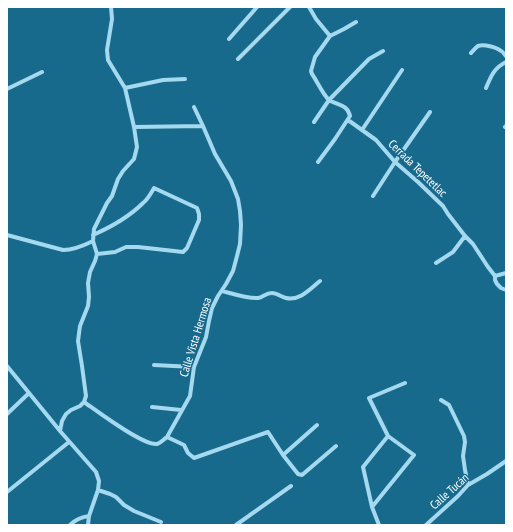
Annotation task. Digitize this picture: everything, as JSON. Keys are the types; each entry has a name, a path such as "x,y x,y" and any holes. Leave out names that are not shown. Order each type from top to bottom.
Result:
{"street":[{"path":"60,431 62,421 66,414 80,406 84,402 86,396 78,341 80,326 88,306 88,283 90,272 97,254 93,241 94,229 112,196 123,171 134,159 137,147 125,88 108,60 106,50 112,19 111,7"},
{"path":"229,39 257,7"},
{"path":"238,59 290,7"},
{"path":"308,7 330,36"},
{"path":"318,162 350,116 348,110 329,100 312,74 311,71 314,57 330,36 344,30 356,22"},
{"path":"471,53 477,47 485,46 501,51 506,56"},
{"path":"314,122 329,100 369,59 383,51"},
{"path":"486,88 493,72 497,67 506,62"},
{"path":"362,130 402,70"},
{"path":"7,89 42,72"},
{"path":"125,88 163,80 185,79"},
{"name":"Calle Vista Hermosa","path":"167,437 190,396 194,367 206,337 212,308 233,271 240,244 241,232 238,198 231,182 215,154 194,107"},
{"path":"373,196 430,112"},
{"name":"Cerrada Tepetetlac","path":"348,120 376,140 395,162 443,206 465,236 473,244 495,276 497,284 506,290"},
{"path":"134,127 203,126"},
{"path":"93,235 125,218 144,202 154,188 196,208 199,214 199,220 187,248 183,252 138,246 126,247 115,252 97,254"},
{"path":"7,235 63,250 78,248 93,241"},
{"path":"436,263 453,252 465,236"},
{"path":"495,276 506,273"},
{"path":"222,291 254,298 260,298 267,294 274,293 285,298 294,299 303,296 320,281"},
{"path":"154,365 194,367"},
{"path":"7,366 69,442 96,472 99,481 98,490 89,516 88,525"},
{"path":"372,507 414,455 388,436 369,398 406,383"},
{"path":"7,414 29,393"},
{"path":"441,400 449,405 464,436 463,456 468,485"},
{"path":"84,402 125,430 146,442 156,444 162,442 167,437 184,445 188,453 194,458 268,432 298,474 302,475 336,446"},
{"path":"152,407 181,410"},
{"path":"283,455 317,425"},
{"path":"379,525 372,507 363,467 388,436"},
{"path":"7,492 69,442"},
{"name":"Calle Tucán","path":"428,524 464,491 468,485 506,461"},
{"path":"236,525 291,486"},
{"path":"98,490 116,497 124,505 134,511 161,522"},
{"path":"70,525 74,520 89,516"}]}
